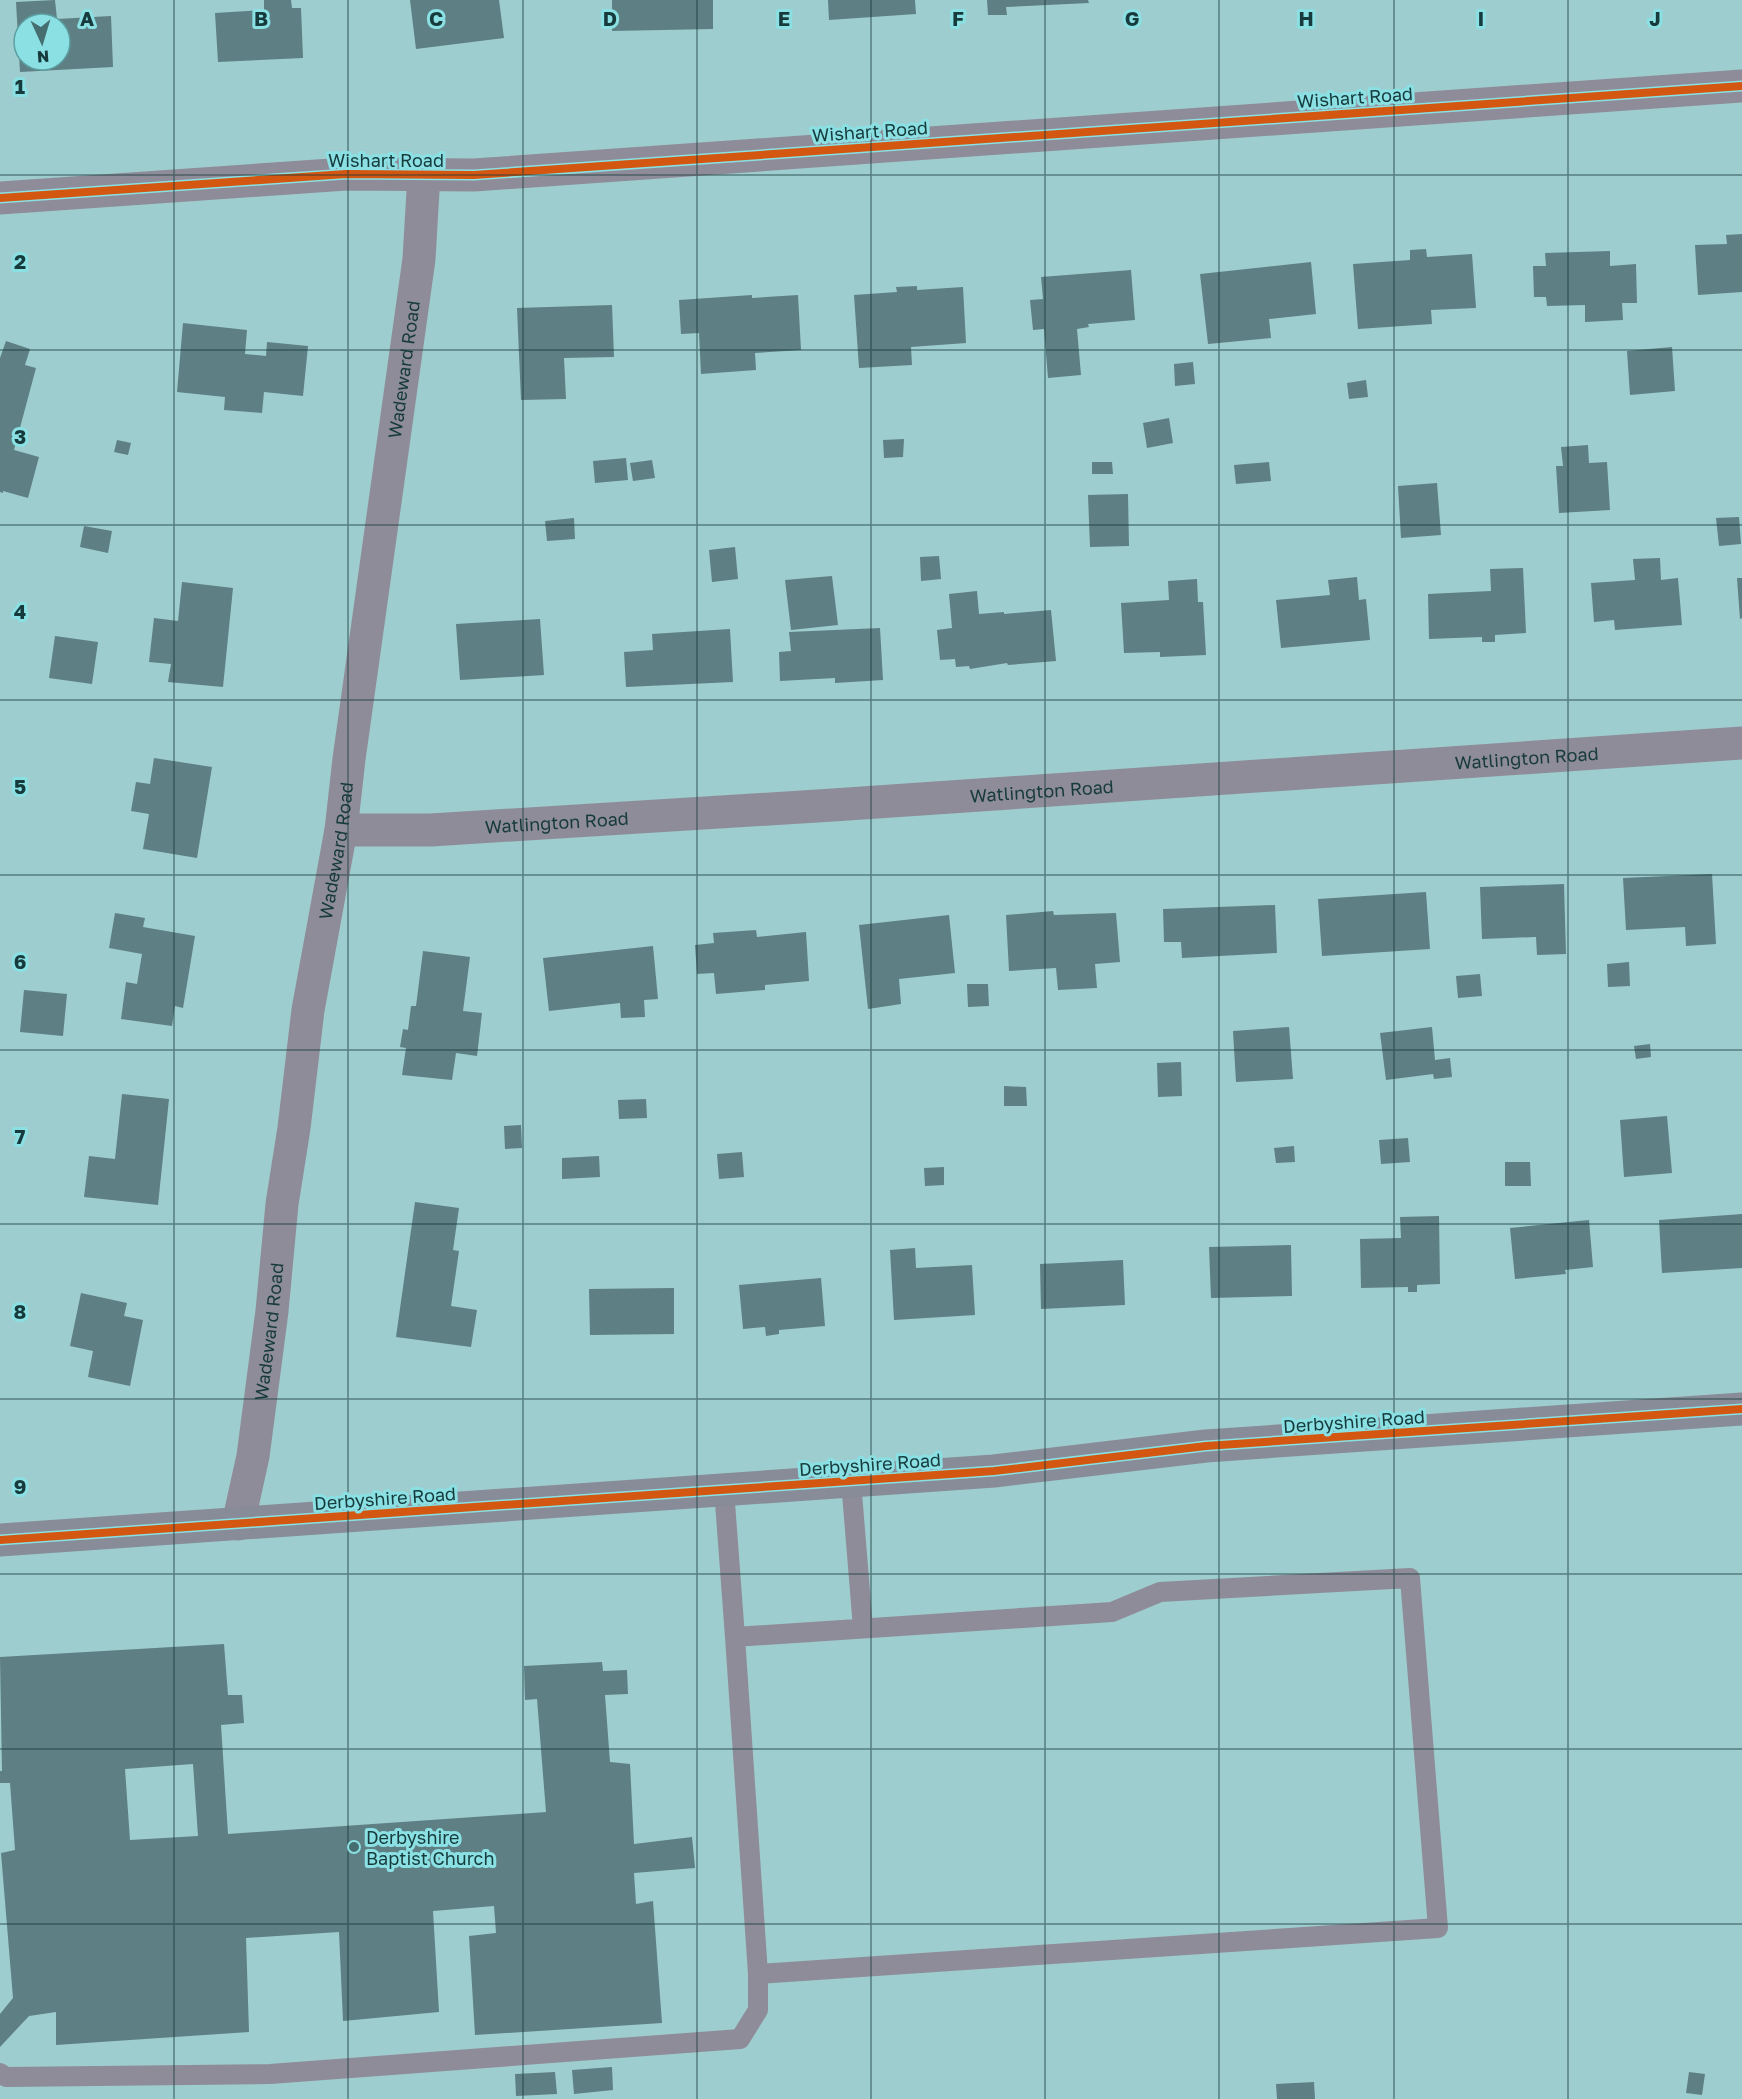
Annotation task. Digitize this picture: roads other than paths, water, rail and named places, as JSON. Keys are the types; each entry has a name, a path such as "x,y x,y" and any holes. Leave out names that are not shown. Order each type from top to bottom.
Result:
{"street":[{"name":"Wishart Road","path":"0,198 346,174 474,175 1742,86"},
{"name":"Wadeward Road","path":"238,1524 253,1456 272,1311 282,1204 308,1010 341,830 419,259 424,174"},
{"name":"Watlington Road","path":"341,830 431,830 833,806 1742,743"},
{"name":"Derbyshire Road","path":"0,1540 994,1471 1206,1446 1742,1409"}],"lane":[{"path":"851,1480 863,1628"},
{"path":"0,2073 6,2077 270,2074 740,2039 758,2010 758,1974 724,1489"},
{"path":"735,1637 1112,1612 1160,1592 1410,1578 1438,1928 758,1974"}],"place":[{"name":"Derbyshire Baptist Church","path":"354,1847"}]}
